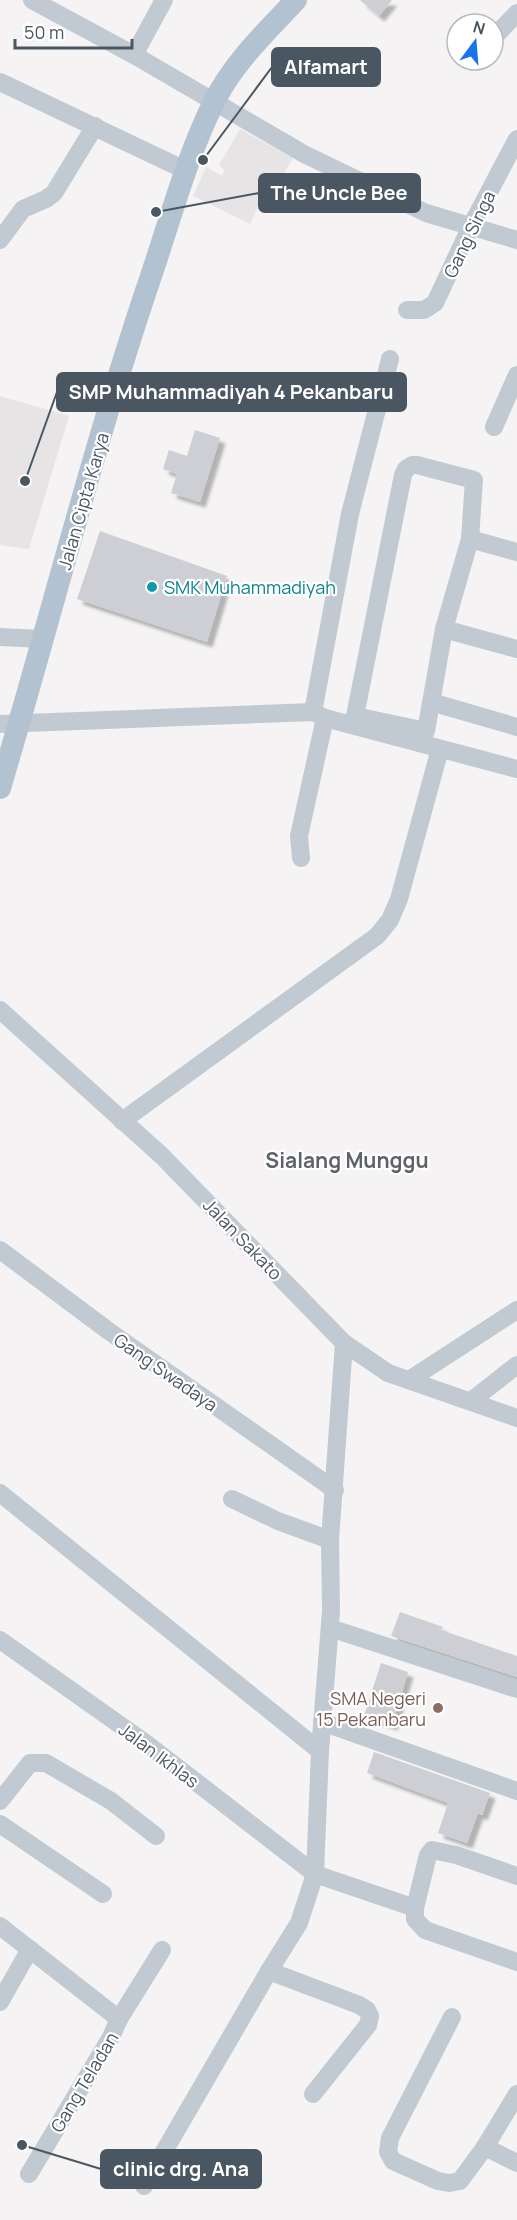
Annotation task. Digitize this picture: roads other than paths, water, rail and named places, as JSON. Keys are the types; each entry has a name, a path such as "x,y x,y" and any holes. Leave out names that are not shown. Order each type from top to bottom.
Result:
{"main road":[{"name":"Jalan Cipta Karya","path":"0,788 10,723 43,639 112,397 187,171 214,101 241,60 296,0"}],"street":[{"path":"32,0 134,55 304,154 426,213 517,240"},
{"path":"134,55 164,0"},
{"path":"505,26 517,13"},
{"path":"0,82 187,171"},
{"path":"0,240 23,209 54,193 94,126"},
{"name":"Gang Singa","path":"406,310 424,310 435,303 471,226 517,139"},
{"path":"301,858 299,836 350,514 390,359"},
{"path":"494,427 517,375"},
{"path":"417,465 474,480 470,539 444,629 426,731 355,716 403,475 406,469 417,465"},
{"path":"470,539 517,552"},
{"path":"444,629 517,649"},
{"path":"0,637 43,639"},
{"path":"431,702 517,727"},
{"path":"10,723 319,715 517,769"},
{"path":"122,1121 377,936 390,920 399,899 440,749"},
{"name":"Jalan Sakato","path":"0,1010 162,1156 344,1342 388,1373 517,1418"},
{"name":"Gang Swadaya","path":"0,1250 110,1332 335,1490"},
{"path":"409,1380 517,1310"},
{"path":"144,2186 299,1923 315,1874 320,1751 330,1628 330,1540 344,1342"},
{"path":"471,1401 517,1365"},
{"path":"0,1493 320,1751"},
{"path":"232,1499 278,1521 330,1540"},
{"path":"330,1628 517,1689"},
{"name":"Jalan Ikhlas","path":"0,1640 147,1744 315,1874 415,1908"},
{"path":"322,1722 517,1791"},
{"path":"0,1801 30,1764 46,1763 111,1801 156,1836"},
{"path":"0,1824 103,1894"},
{"path":"517,1876 456,1855 432,1850 428,1855 415,1908 415,1919 425,1930 517,1962"},
{"name":"Gang Teladan","path":"0,1926 119,2019"},
{"path":"0,2002 30,1949"},
{"name":"Gang Teladan","path":"29,2174 162,1950"},
{"path":"269,1971 359,2005 367,2010 370,2016 368,2025 312,2094"},
{"path":"452,2017 390,2138 388,2152 393,2161 438,2181 449,2183 460,2181 485,2147 517,2094"},
{"path":"485,2147 517,2163"}],"place":[{"name":"Alfamart","path":"203,160"},
{"name":"The Uncle Bee","path":"156,212"},
{"name":"SMP Muhammadiyah 4 Pekanbaru","path":"25,481"},
{"name":"SMK Muhammadiyah","path":"152,587"},
{"name":"SMA Negeri 15 Pekanbaru","path":"438,1708"},
{"name":"clinic drg. Ana","path":"22,2145"}],"district":[{"name":"Sialang Munggu","path":"347,1160"}]}
